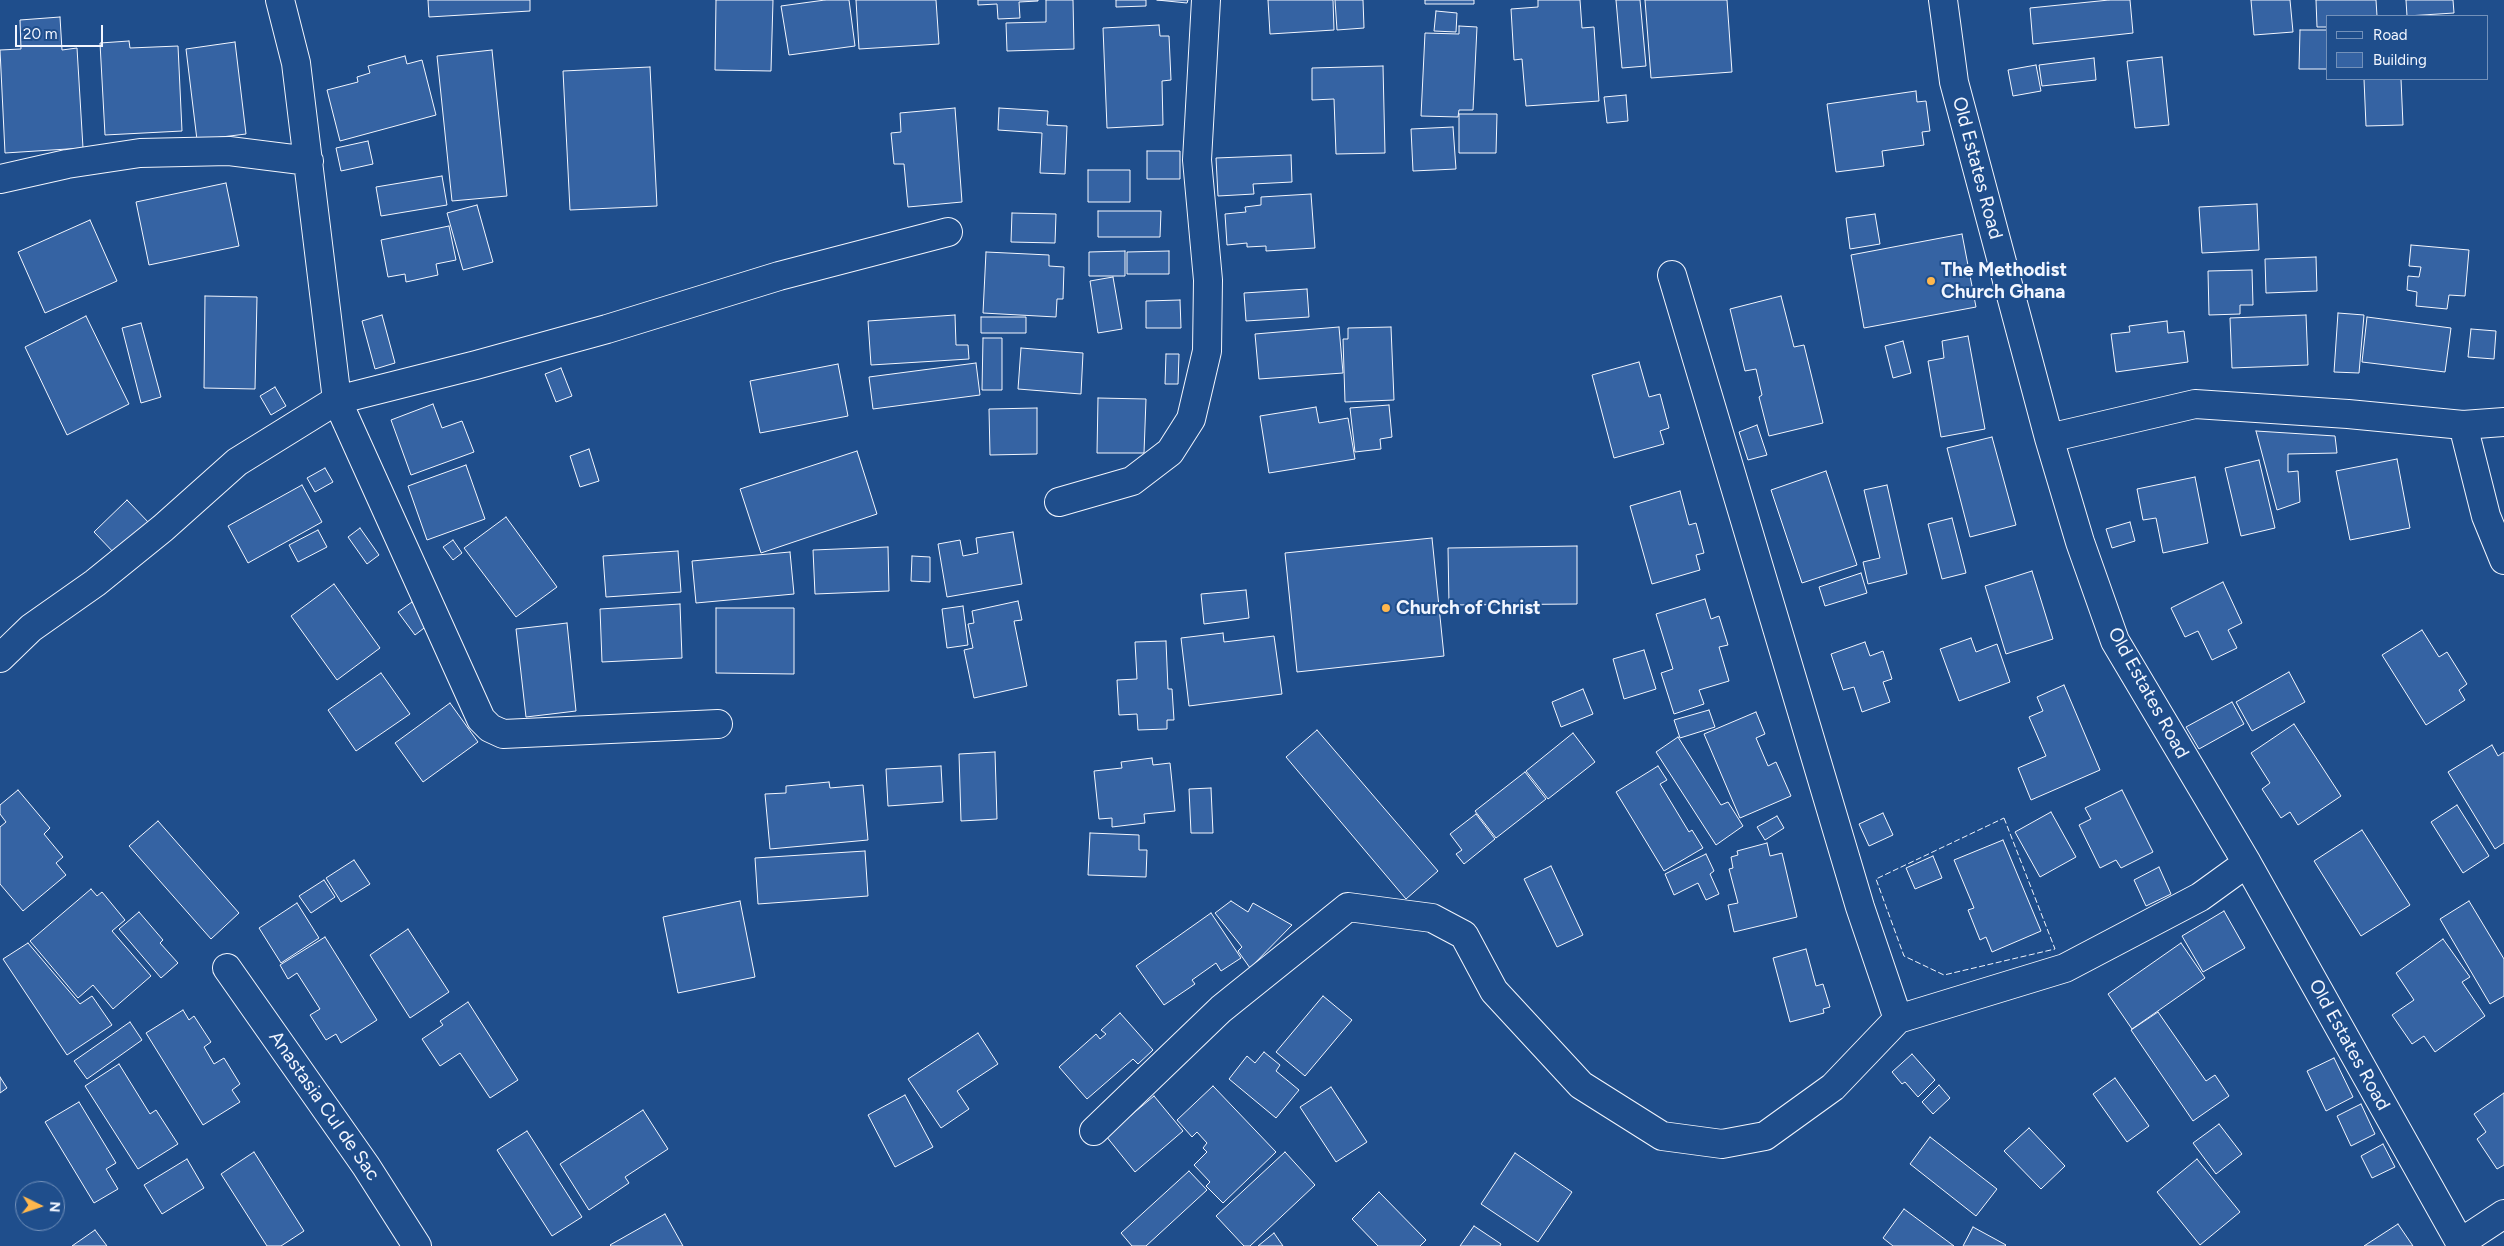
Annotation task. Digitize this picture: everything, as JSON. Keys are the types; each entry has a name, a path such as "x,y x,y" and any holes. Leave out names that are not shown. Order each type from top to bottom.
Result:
{"street":[{"path":"280,0 296,63 336,400 482,719 490,728 503,734 718,724"},
{"path":"1059,502 1132,481 1170,452 1191,419 1207,351 1208,280 1197,160 1206,0"},
{"name":"Old Estates Road","path":"1943,0 1954,82 2049,438 2080,542 2115,641 2247,863 2461,1244"},
{"path":"0,179 67,164 140,153 229,151 309,161"},
{"path":"0,658 31,628 95,583 163,528 237,462 336,400 476,365 607,329 779,276 948,232"},
{"path":"1672,275 1860,907 1898,1019"},
{"path":"2049,438 2195,404 2348,414 2464,425 2504,422"},
{"path":"2464,425 2486,516 2504,560"},
{"path":"1094,1131 1221,1009 1348,907 1432,918 1464,935 1494,991 1581,1085 1662,1136 1722,1144 1764,1136 1833,1087 1898,1019 2065,968 2200,897 2247,863"},
{"name":"Anastasia Cul de Sac","path":"227,968 366,1166 417,1246"},
{"path":"2461,1244 2504,1214"}],"building":[{"path":"428,0 530,0 530,11 429,17"},
{"path":"716,0 773,0 771,71 715,70"},
{"path":"825,0 849,0 855,46 789,55 781,6"},
{"path":"856,0 936,0 939,44 859,49"},
{"path":"978,0 1038,1 1019,2 1020,18 998,19 997,4 978,5"},
{"path":"1046,0 1073,0 1074,49 1007,51 1006,23 1046,22"},
{"path":"1116,0 1146,0 1146,6 1116,7"},
{"path":"1157,0 1188,0 1187,3"},
{"path":"1268,0 1333,0 1334,30 1270,34"},
{"path":"1335,0 1363,0 1364,28 1337,30"},
{"path":"1425,0 1474,0 1474,4 1425,4"},
{"path":"1538,0 1580,0 1582,28 1594,27 1599,101 1526,106 1522,59 1514,60 1511,9 1538,7"},
{"path":"1616,0 1640,0 1646,66 1622,68"},
{"path":"1645,0 1727,0 1732,72 1651,78"},
{"path":"2109,0 2130,0 2133,33 2033,44 2030,8"},
{"path":"2251,0 2290,0 2293,32 2254,35"},
{"path":"2316,0 2376,0 2377,15 2326,15 2326,27 2317,27"},
{"path":"2406,0 2453,0 2454,13 2407,15"},
{"path":"1436,11 1457,13 1456,32 1434,31"},
{"path":"60,17 62,50 77,48 83,148 5,153 0,50 21,49 20,20"},
{"path":"1159,25 1160,36 1169,36 1171,80 1162,81 1163,125 1107,128 1103,28"},
{"path":"1459,26 1477,27 1473,110 1459,110 1458,117 1421,116 1425,33 1459,34"},
{"path":"2300,30 2326,30 2326,69 2299,69"},
{"path":"129,41 130,48 178,46 182,131 105,135 100,43"},
{"path":"235,42 246,134 197,140 186,49"},
{"path":"492,50 507,196 452,201 437,56"},
{"path":"405,56 407,64 422,60 436,115 340,141 327,90 358,82 357,77 370,73 368,66"},
{"path":"2162,57 2169,125 2135,128 2127,61"},
{"path":"2094,58 2096,80 2042,86 2039,65"},
{"path":"2036,65 2041,91 2013,96 2008,70"},
{"path":"1383,66 1385,153 1336,154 1334,99 1312,100 1312,68"},
{"path":"650,67 657,206 570,210 563,71"},
{"path":"2364,80 2401,80 2403,125 2366,126"},
{"path":"1916,91 1917,102 1926,101 1930,131 1922,132 1924,145 1882,151 1884,166 1836,172 1827,104"},
{"path":"1626,95 1628,121 1607,123 1604,97"},
{"path":"955,108 962,202 908,207 904,164 894,164 891,133 901,132 900,113"},
{"path":"999,108 1048,111 1047,125 1067,126 1065,174 1040,173 1042,133 998,130"},
{"path":"1459,114 1497,114 1496,153 1459,153"},
{"path":"1453,127 1456,169 1413,171 1411,129"},
{"path":"368,141 373,164 341,171 336,148"},
{"path":"1147,151 1180,151 1180,179 1147,179"},
{"path":"1291,155 1292,182 1253,184 1254,194 1218,196 1216,158"},
{"path":"1088,170 1130,170 1130,202 1088,202"},
{"path":"442,176 447,205 381,216 376,187"},
{"path":"226,183 239,246 149,265 136,202"},
{"path":"1311,194 1315,248 1266,251 1266,246 1247,247 1247,243 1227,245 1225,214 1246,212 1245,207 1261,205 1261,197"},
{"path":"2257,204 2259,250 2202,253 2199,207"},
{"path":"477,205 493,262 463,270 447,213"},
{"path":"1098,211 1161,211 1160,237 1098,237"},
{"path":"1012,213 1056,214 1055,243 1011,242"},
{"path":"1875,214 1880,244 1850,249 1846,218"},
{"path":"90,220 117,281 45,313 18,252"},
{"path":"449,226 456,260 436,264 438,275 406,282 405,274 388,277 381,240"},
{"path":"1962,234 1976,307 1864,328 1851,255"},
{"path":"2411,245 2469,250 2465,296 2449,295 2447,309 2416,306 2417,292 2407,290 2408,276 2419,277 2421,267 2409,266"},
{"path":"1125,251 1125,276 1089,276 1089,252"},
{"path":"1169,251 1169,274 1127,274 1127,252"},
{"path":"986,252 1049,255 1049,266 1064,267 1063,299 1057,299 1056,317 983,313"},
{"path":"2316,257 2317,291 2266,293 2265,259"},
{"path":"2252,270 2253,305 2240,305 2240,314 2209,315 2208,271"},
{"path":"1113,277 1122,329 1098,333 1090,281"},
{"path":"1307,289 1309,317 1246,321 1244,293"},
{"path":"205,296 257,297 255,389 204,388"},
{"path":"1781,296 1794,347 1804,345 1823,423 1769,436 1759,397 1762,395 1756,369 1745,371 1730,309"},
{"path":"1180,300 1181,328 1146,328 1146,301"},
{"path":"2338,313 2364,315 2359,373 2334,372"},
{"path":"382,315 395,363 375,369 362,321"},
{"path":"955,315 956,345 968,345 969,359 871,365 868,321"},
{"path":"2306,315 2308,365 2232,368 2230,318"},
{"path":"86,316 129,404 67,435 25,347"},
{"path":"981,317 1026,317 1026,333 981,333"},
{"path":"2367,317 2451,328 2445,372 2362,362"},
{"path":"2167,321 2168,333 2184,331 2188,362 2116,372 2111,334 2130,332 2129,326"},
{"path":"141,323 161,397 141,403 122,328"},
{"path":"1339,327 1343,373 1259,379 1255,334"},
{"path":"1391,327 1394,400 1345,402 1343,339 1348,339 1348,328"},
{"path":"2471,329 2496,331 2494,359 2468,357"},
{"path":"1968,336 1985,429 1941,437 1928,361 1944,358 1942,341"},
{"path":"983,338 1002,338 1002,390 982,390"},
{"path":"1903,341 1911,373 1893,378 1885,346"},
{"path":"1021,348 1083,353 1081,394 1018,389"},
{"path":"1166,354 1179,354 1178,384 1165,384"},
{"path":"1639,362 1649,397 1660,394 1669,428 1660,431 1664,444 1614,458 1592,375"},
{"path":"976,363 980,395 873,409 869,377"},
{"path":"838,364 848,416 760,433 750,381"},
{"path":"561,368 572,396 556,402 545,374"},
{"path":"275,387 286,406 271,415 260,396"},
{"path":"1098,398 1146,399 1144,453 1097,453"},
{"path":"433,404 442,428 462,421 474,452 411,475 391,420"},
{"path":"1389,405 1392,437 1380,439 1381,449 1355,452 1350,408"},
{"path":"1316,407 1319,423 1348,418 1355,459 1269,473 1260,416"},
{"path":"1037,408 1037,454 990,455 989,409"},
{"path":"1757,425 1767,455 1748,460 1739,432"},
{"path":"2256,431 2335,436 2337,453 2288,454 2288,472 2298,471 2300,502 2277,510"},
{"path":"1992,437 2016,525 1970,537 1947,448"},
{"path":"589,449 599,481 580,487 570,456"},
{"path":"857,451 877,514 761,553 740,489"},
{"path":"2397,459 2410,528 2350,540 2336,471"},
{"path":"2259,460 2275,528 2241,536 2225,468"},
{"path":"466,465 485,519 427,540 408,486"},
{"path":"325,468 333,482 315,492 307,478"},
{"path":"1826,471 1857,565 1802,583 1771,490"},
{"path":"2195,477 2208,543 2163,553 2156,518 2143,520 2137,489"},
{"path":"302,485 322,522 248,563 228,526"},
{"path":"1887,485 1907,574 1868,584 1863,562 1880,558 1864,490"},
{"path":"1680,491 1689,525 1696,523 1704,553 1696,555 1700,570 1652,584 1630,506"},
{"path":"127,500 150,524 117,556 94,532"},
{"path":"506,517 557,587 516,617 464,548"},
{"path":"1952,518 1966,573 1942,579 1928,524"},
{"path":"2130,522 2135,541 2112,548 2106,529"},
{"path":"360,528 379,555 367,564 348,537"},
{"path":"318,530 327,547 298,562 289,545"},
{"path":"1013,532 1022,584 947,597 938,544 960,540 963,556 978,553 976,538"},
{"path":"1432,538 1444,656 1297,672 1285,553"},
{"path":"453,540 462,553 453,560 443,547"},
{"path":"1577,546 1577,604 1449,605 1448,548"},
{"path":"888,547 889,591 815,594 813,550"},
{"path":"678,551 681,592 606,597 603,556"},
{"path":"790,552 794,594 696,603 692,561"},
{"path":"912,556 930,557 930,582 911,581"},
{"path":"2032,571 2053,639 2006,654 1985,586"},
{"path":"1861,573 1867,593 1825,606 1819,587"},
{"path":"2223,582 2242,623 2228,630 2237,648 2212,660 2198,631 2185,637 2171,608"},
{"path":"334,584 380,648 337,680 291,616"},
{"path":"1246,590 1249,618 1204,624 1201,594"},
{"path":"1705,599 1711,619 1719,616 1728,645 1719,647 1729,681 1699,690 1704,704 1674,714 1661,673 1673,669 1656,614"},
{"path":"1018,601 1022,620 1014,621 1027,686 974,698 964,650 973,648 968,624 974,623 972,611"},
{"path":"412,602 428,625 415,635 398,612"},
{"path":"680,604 682,658 602,662 600,609"},
{"path":"963,606 968,645 947,648 942,609"},
{"path":"716,608 794,608 794,674 716,673"},
{"path":"567,623 576,711 526,717 516,629"},
{"path":"2422,630 2439,657 2447,652 2467,684 2459,690 2465,700 2426,725 2382,655"},
{"path":"1223,633 1224,642 1274,636 1282,694 1189,706 1181,638"},
{"path":"1971,638 1976,652 1997,644 2010,682 1959,701 1940,649"},
{"path":"1166,641 1168,689 1172,689 1174,720 1167,720 1167,729 1138,730 1137,714 1119,715 1117,680 1137,679 1135,642"},
{"path":"1865,642 1870,656 1883,651 1892,679 1883,682 1890,702 1862,712 1854,687 1843,690 1831,654"},
{"path":"1644,650 1656,689 1624,699 1613,659"},
{"path":"2289,672 2305,702 2252,731 2236,702"},
{"path":"381,673 410,714 356,751 328,710"},
{"path":"2064,685 2100,770 2031,800 2018,768 2046,756 2029,717 2043,711 2037,697"},
{"path":"1583,689 1593,714 1561,727 1552,702"},
{"path":"2232,702 2244,724 2199,749 2186,727"},
{"path":"450,703 478,742 423,782 395,743"},
{"path":"1709,710 1715,727 1680,738 1674,720"},
{"path":"1756,712 1765,734 1756,738 1768,766 1776,762 1791,796 1740,818 1704,734"},
{"path":"2294,724 2341,796 2298,825 2290,812 2281,818 2262,789 2270,783 2251,753"},
{"path":"1317,730 1438,871 1406,899 1286,757"},
{"path":"1573,733 1595,762 1548,799 1526,771"},
{"path":"1678,737 1721,805 1728,802 1743,826 1716,845 1656,752"},
{"path":"2492,745 2498,756 2504,752 2504,843 2495,849 2448,772"},
{"path":"995,752 997,819 961,821 959,754"},
{"path":"1152,758 1153,765 1170,763 1175,811 1144,814 1145,823 1112,827 1112,818 1099,819 1094,771 1122,768 1121,762"},
{"path":"941,766 943,802 888,806 886,769"},
{"path":"1658,766 1667,780 1660,784 1689,832 1692,830 1703,848 1664,871 1616,792"},
{"path":"1525,772 1546,799 1496,838 1475,811"},
{"path":"829,782 830,788 863,785 868,840 770,849 765,794 786,793 786,786"},
{"path":"1211,788 1213,833 1191,833 1189,789"},
{"path":"18,790 50,828 44,834 63,857 56,863 66,875 23,911 0,884 0,827 6,822 0,814 0,805"},
{"path":"2122,790 2153,852 2121,868 2116,860 2100,868 2079,825 2091,819 2085,808"},
{"path":"2457,805 2489,856 2463,873 2431,822"},
{"path":"2051,812 2076,857 2040,877 2015,832"},
{"path":"1883,813 1893,835 1869,846 1859,824"},
{"path":"1476,814 1495,839 1464,864 1456,854 1462,850 1450,834"},
{"path":"1777,816 1784,828 1765,840 1757,827"},
{"path":"158,821 239,913 211,939 129,846"},
{"path":"2362,830 2410,905 2361,936 2314,861"},
{"path":"1090,833 1139,835 1139,850 1147,850 1146,877 1088,875"},
{"path":"2003,840 2041,931 1992,952 1986,937 1980,940 1968,910 1974,908 1954,860"},
{"path":"1767,843 1770,856 1782,853 1797,917 1734,932 1728,905 1738,903 1729,869 1733,868 1731,857 1738,855 1737,851"},
{"path":"865,851 868,896 758,904 755,858"},
{"path":"1706,854 1714,871 1710,874 1719,894 1706,900 1698,883 1674,895 1665,874"},
{"path":"1933,856 1942,878 1915,889 1906,868"},
{"path":"354,860 370,884 341,902 326,878"},
{"path":"1551,866 1583,935 1557,947 1524,879"},
{"path":"2159,867 2171,894 2146,906 2134,880"},
{"path":"324,880 335,897 311,913 299,896"},
{"path":"91,889 97,896 102,892 125,920 112,931 151,976 113,1009 93,985 78,998 30,941"},
{"path":"740,901 755,977 678,993 663,917"},
{"path":"1231,901 1248,912 1253,903 1292,925 1250,968 1238,951 1242,947 1215,913"},
{"path":"2469,901 2504,959 2504,996 2490,1004 2440,919"},
{"path":"297,903 319,938 281,963 259,928"},
{"path":"2224,911 2245,948 2203,972 2182,936"},
{"path":"139,912 163,940 160,943 178,963 161,978 119,929"},
{"path":"1211,913 1241,958 1221,971 1216,963 1192,980 1195,984 1164,1005 1136,966"},
{"path":"408,929 449,992 410,1018 370,955"},
{"path":"325,937 377,1020 341,1043 336,1034 326,1040 310,1015 320,1009 297,973 288,979 280,965"},
{"path":"2443,939 2470,977 2462,982 2485,1016 2435,1052 2424,1036 2412,1044 2392,1015 2414,1000 2396,973"},
{"path":"28,943 80,1004 92,996 112,1025 67,1055 3,959"},
{"path":"2181,943 2205,978 2132,1029 2108,994"},
{"path":"1806,949 1816,986 1823,984 1830,1007 1823,1009 1824,1013 1790,1022 1773,958"},
{"path":"1323,996 1352,1020 1305,1076 1276,1052"},
{"path":"468,1002 518,1080 490,1098 460,1053 440,1066 422,1039 443,1025 440,1021"},
{"path":"183,1010 189,1020 194,1016 211,1042 204,1047 214,1064 224,1058 240,1084 232,1090 240,1102 203,1125 146,1033"},
{"path":"2158,1012 2206,1081 2215,1075 2229,1096 2193,1121 2131,1030"},
{"path":"1120,1013 1153,1050 1138,1064 1133,1059 1087,1099 1059,1067 1096,1034 1100,1039 1106,1034 1101,1030"},
{"path":"130,1022 142,1040 87,1079 74,1061"},
{"path":"978,1033 998,1064 957,1091 969,1109 941,1128 908,1079"},
{"path":"1264,1052 1280,1065 1276,1071 1299,1090 1276,1118 1229,1079 1247,1056 1255,1063"},
{"path":"1912,1054 1935,1080 1918,1097 1905,1082 1902,1084 1892,1072"},
{"path":"2334,1058 2353,1097 2326,1111 2307,1071"},
{"path":"119,1064 150,1114 156,1110 178,1144 138,1169 85,1086"},
{"path":"0,1077 7,1088 0,1093"},
{"path":"2115,1078 2149,1126 2127,1142 2093,1094"},
{"path":"1939,1085 1950,1098 1933,1114 1922,1102"},
{"path":"1213,1086 1276,1152 1223,1203 1206,1186 1210,1182 1194,1165 1207,1152 1203,1148 1207,1143 1197,1132 1192,1137 1177,1120"},
{"path":"1331,1087 1367,1142 1336,1162 1300,1107"},
{"path":"2504,1093 2504,1165 2497,1169 2477,1139 2486,1132 2474,1114"},
{"path":"905,1095 933,1147 895,1167 868,1115"},
{"path":"1154,1096 1183,1131 1135,1172 1106,1136"},
{"path":"79,1102 116,1163 106,1169 118,1189 94,1203 45,1122"},
{"path":"2361,1104 2375,1134 2351,1146 2337,1116"},
{"path":"643,1110 668,1149 625,1177 629,1183 589,1210 560,1164"},
{"path":"2219,1124 2242,1154 2216,1174 2193,1143"},
{"path":"2029,1128 2065,1166 2041,1189 2004,1151"},
{"path":"527,1131 582,1217 552,1236 497,1150"},
{"path":"1930,1137 1997,1189 1976,1216 1910,1164"},
{"path":"2383,1144 2395,1167 2372,1178 2361,1156"},
{"path":"254,1152 304,1231 281,1246 267,1246 221,1174"},
{"path":"1285,1152 1315,1185 1250,1246 1244,1246 1216,1216"},
{"path":"1515,1153 1572,1192 1538,1242 1481,1204"},
{"path":"187,1159 204,1188 162,1214 144,1185"},
{"path":"2197,1159 2240,1212 2200,1245 2157,1192"},
{"path":"1189,1171 1207,1190 1146,1246 1132,1246 1121,1233"},
{"path":"1379,1192 1426,1240 1420,1246 1378,1246 1352,1219"},
{"path":"1904,1209 1954,1246 1893,1246 1883,1238"},
{"path":"665,1214 683,1246 610,1245"},
{"path":"2398,1224 2413,1246 2364,1246"},
{"path":"1474,1226 1501,1244 1500,1246 1460,1246"},
{"path":"1973,1227 2006,1245 1963,1246"},
{"path":"95,1230 107,1246 72,1246"},
{"path":"1274,1233 1283,1246 1258,1246"}],"fence":[{"path":"2004,818 2055,949 1944,975 1904,956 1876,879 2004,818"}],"place":[{"name":"The Methodist Church Ghana","path":"1931,281"},
{"name":"Church of Christ","path":"1386,608"}]}
